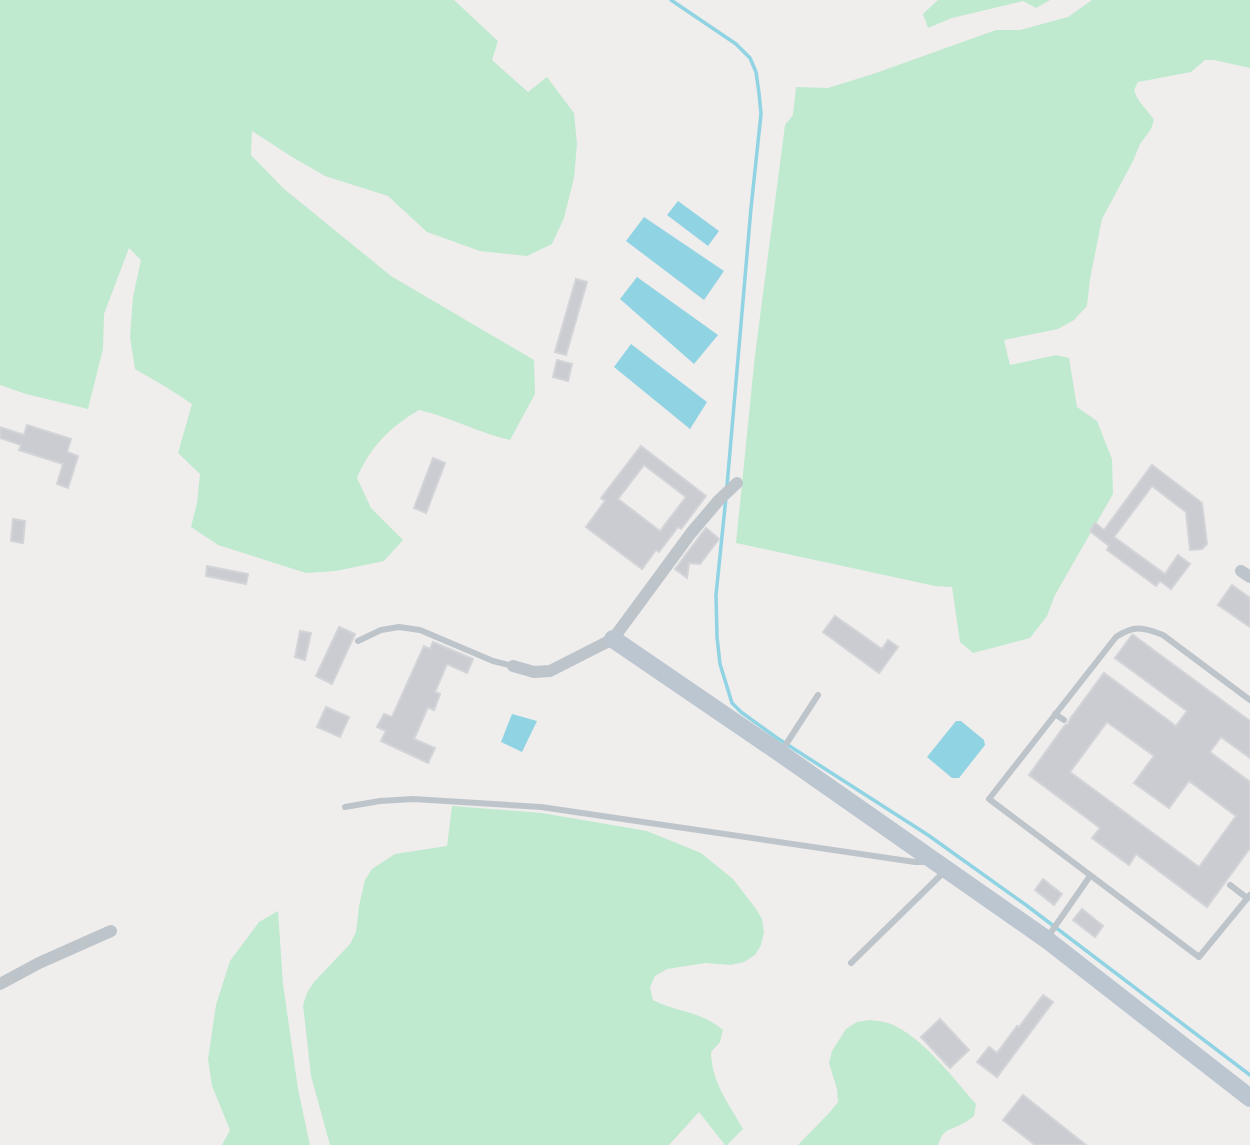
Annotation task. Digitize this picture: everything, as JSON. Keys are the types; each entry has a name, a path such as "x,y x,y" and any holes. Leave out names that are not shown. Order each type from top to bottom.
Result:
{"street":[{"path":"513,666 534,672 550,671 613,639 691,533 737,483"},
{"path":"613,639 784,747 941,866 1049,935 1250,1098"},
{"path":"0,985 39,963 111,930"}],"lane":[{"path":"358,641 381,630 400,627 419,630 493,661 513,666"},
{"path":"1230,885 1249,896 1199,957 989,799 1116,637 1129,628 1148,629 1163,635 1250,700"},
{"path":"784,747 818,695"},
{"path":"1055,714 1064,720"},
{"path":"345,807 413,799 541,807 941,866"},
{"path":"851,963 941,866"},
{"path":"1049,935 1090,876"}],"green space":[{"path":"0,0 454,0 498,41 492,60 528,92 547,77 574,113 577,144 574,178 564,218 552,244 527,256 480,251 427,232 388,196 325,176 252,131 251,155 283,188 391,276 534,360 535,394 510,440 419,410 399,423 375,447 357,478 371,508 403,540 384,561 336,571 306,573 218,545 191,527 200,474 178,453 192,404 135,369 130,337 133,297 141,260 129,248 104,314 103,349 88,409 0,385"},
{"path":"938,0 1050,0 1036,8 1023,1 952,18 928,28 923,14"},
{"path":"1092,0 1250,0 1250,68 1205,60 1191,72 1138,82 1134,90 1136,95 1154,120 1102,219 1087,306 1074,320 1058,329 1004,340 1010,365 1056,355 1069,358 1077,407 1097,421 1112,459 1113,494 1055,595 1047,616 1030,638 973,653 960,642 952,587 935,586 736,543 755,355 785,125 793,115 796,87 828,88 996,30 1020,30 1068,17"},
{"path":"452,806 542,813 647,831 701,853 733,879 762,919 764,932 755,955 744,962 731,965 705,963 667,969 655,976 650,987 653,1000 697,1015 723,1030 720,1042 711,1052 714,1073 743,1129 727,1145 699,1112 669,1145 330,1145 311,1076 303,1005 307,993 350,944 356,932 365,880 372,869 395,854 447,846"},
{"path":"278,911 283,984 298,1089 310,1145 222,1145 230,1130 212,1086 208,1059 216,1005 230,961 259,922"},
{"path":"870,1020 894,1025 929,1051 976,1104 974,1116 945,1132 938,1145 798,1145 838,1102 829,1063 832,1051 846,1029 857,1022"}],"water":[{"path":"678,201 719,231 708,246 667,215"},
{"path":"644,217 724,271 704,300 626,241"},
{"path":"637,277 718,335 694,364 620,299"},
{"path":"631,344 707,402 690,429 614,367"},
{"path":"512,714 537,721 522,752 501,742"},
{"path":"956,721 961,721 984,740 985,745 959,778 952,778 927,757"}],"building":[{"path":"576,279 587,282 566,355 555,352"},
{"path":"557,360 572,364 568,381 553,377"},
{"path":"27,425 71,439 67,452 78,456 68,488 57,484 63,464 19,450 21,445 0,438 0,427 24,435"},
{"path":"641,446 706,496 681,529 678,527 642,569 586,527 605,501 601,498","holes":["644,465 686,497 660,531 618,499"]},
{"path":"433,458 445,463 426,513 414,508"},
{"path":"1152,465 1202,503 1207,544 1202,549 1190,550 1186,512 1152,486 1114,537 1165,574 1178,555 1190,564 1171,589 1160,581 1156,586 1107,550 1109,546 1090,531 1095,523 1104,530"},
{"path":"13,519 25,521 23,543 11,541"},
{"path":"706,528 719,539 700,564 689,563 687,578 675,569"},
{"path":"207,566 248,574 246,584 206,576"},
{"path":"1232,585 1250,598 1250,627 1218,605"},
{"path":"835,616 882,649 888,640 898,647 879,673 823,632"},
{"path":"339,627 355,634 332,684 316,676"},
{"path":"300,631 311,633 305,660 295,657"},
{"path":"1133,635 1250,721 1250,758 1221,737 1210,752 1250,782 1250,848 1207,907 1136,854 1129,865 1092,838 1100,828 1029,775 1104,673 1176,726 1187,711 1115,658","holes":["1107,722 1154,756 1134,783 1169,808 1189,781 1236,816 1199,867 1070,772"]},
{"path":"433,642 473,659 467,673 447,664 435,692 440,694 434,710 428,707 414,739 435,748 428,763 381,741 386,731 377,727 384,714 392,717 424,646 430,649"},
{"path":"326,707 349,717 340,737 317,727"},
{"path":"1043,879 1062,894 1054,905 1035,890"},
{"path":"1082,909 1103,926 1095,937 1073,920"},
{"path":"1043,995 1053,1002 997,1077 977,1062 989,1047 997,1053"},
{"path":"940,1019 969,1050 950,1068 921,1037"},
{"path":"1023,1095 1086,1145 1035,1145 1003,1120"}],"waterway":[{"path":"671,0 736,44 750,58 756,72 759,93 761,114 727,486"},
{"path":"726,497 716,595 717,637 720,664 732,703 777,738 928,835 1026,905 1250,1075"}]}
